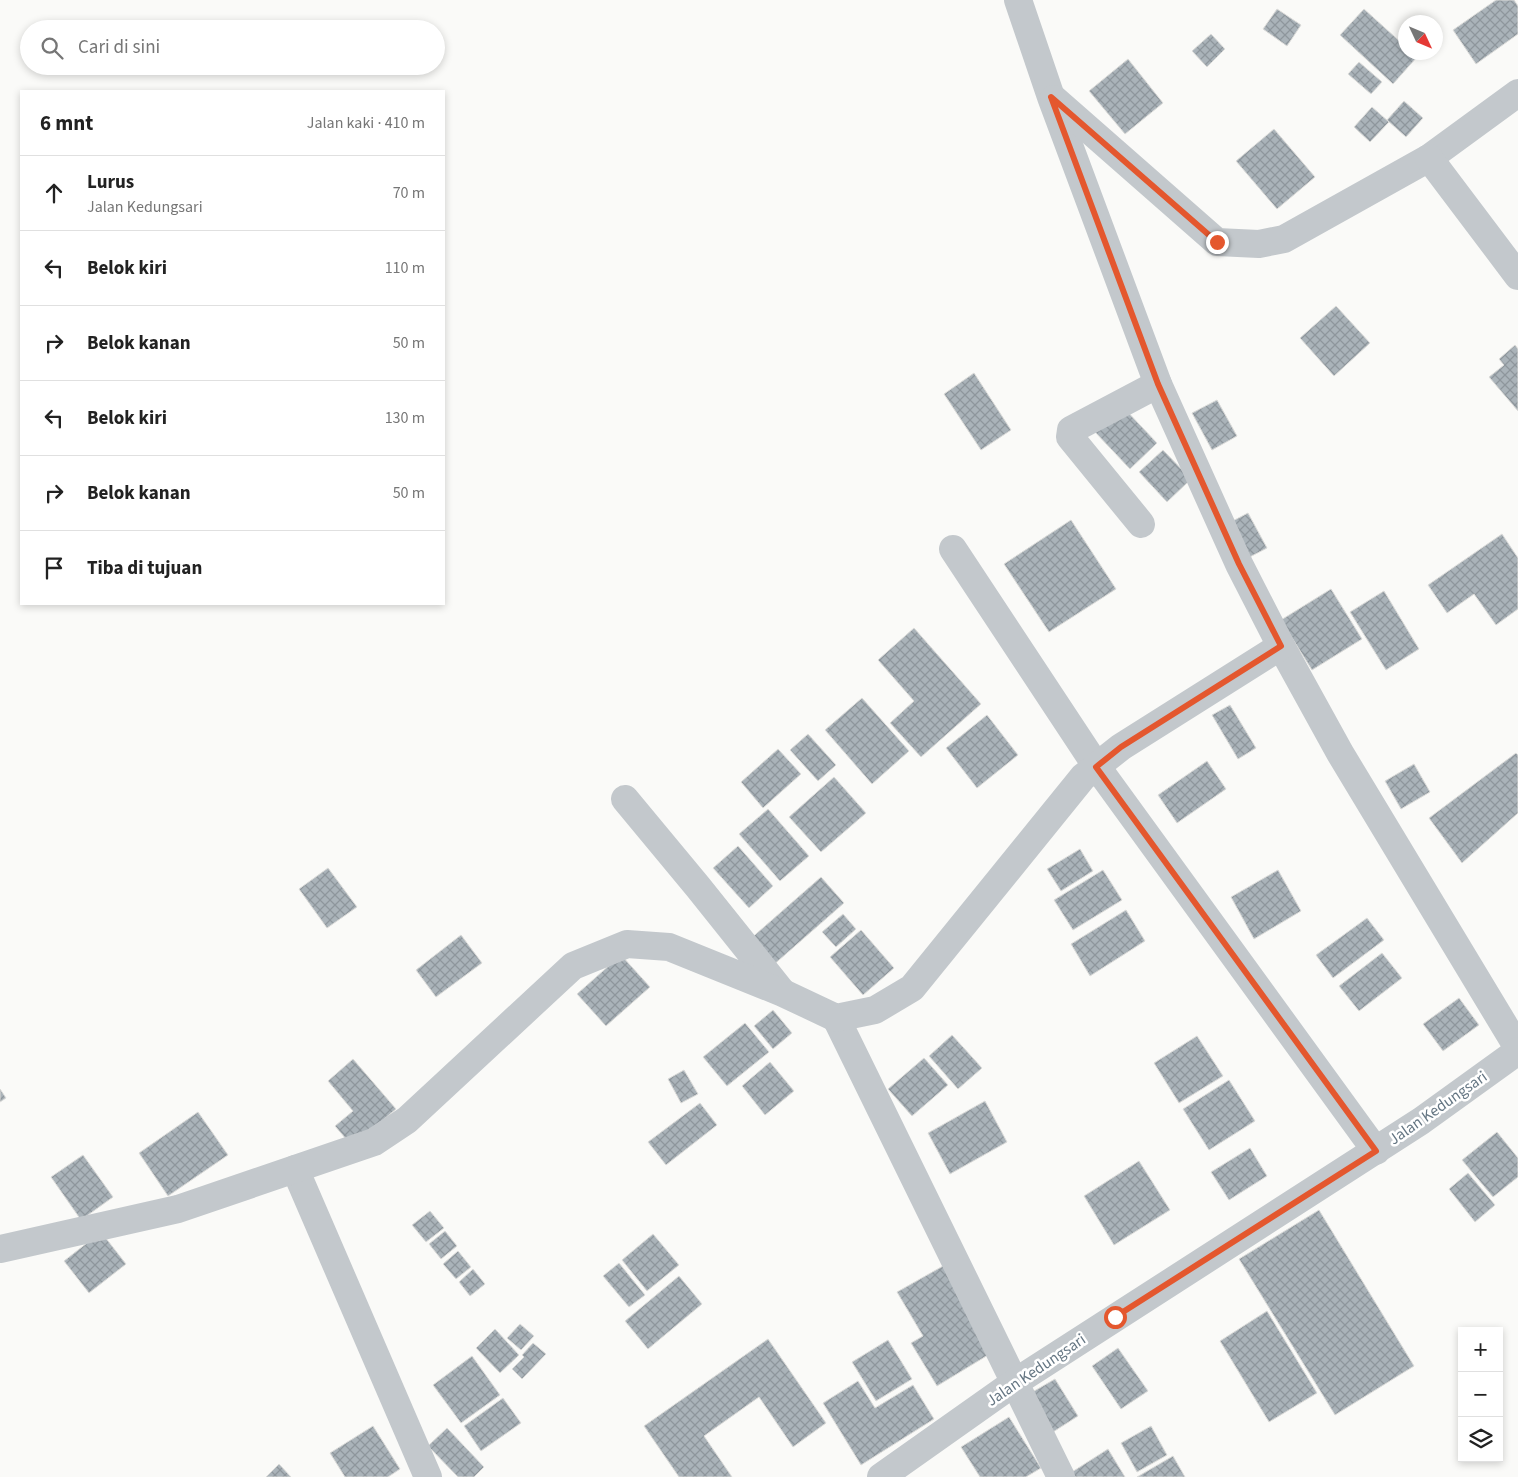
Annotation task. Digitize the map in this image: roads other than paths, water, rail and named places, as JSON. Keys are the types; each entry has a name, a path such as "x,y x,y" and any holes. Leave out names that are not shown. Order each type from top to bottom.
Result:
{"street":[{"path":"1018,0 1051,97 1158,384 1239,564 1281,646 1340,753 1518,1050"},
{"path":"1051,97 1217,242 1259,244 1284,239 1429,158 1518,93"},
{"path":"1429,158 1518,276"},
{"path":"1142,524 1070,437 1071,430 1158,384"},
{"path":"953,549 1096,767 1376,1151"},
{"path":"0,1249 178,1209 374,1142 407,1120 573,966 627,944 669,947 783,993 836,1018 875,1010 912,988 1083,778 1121,747 1281,646"},
{"path":"625,799 698,886 783,993"},
{"path":"836,1018 1061,1477"},
{"name":"Jalan Kedungsari","path":"881,1477 1014,1383 1421,1121 1518,1050"},
{"path":"295,1169 428,1477"}]}
